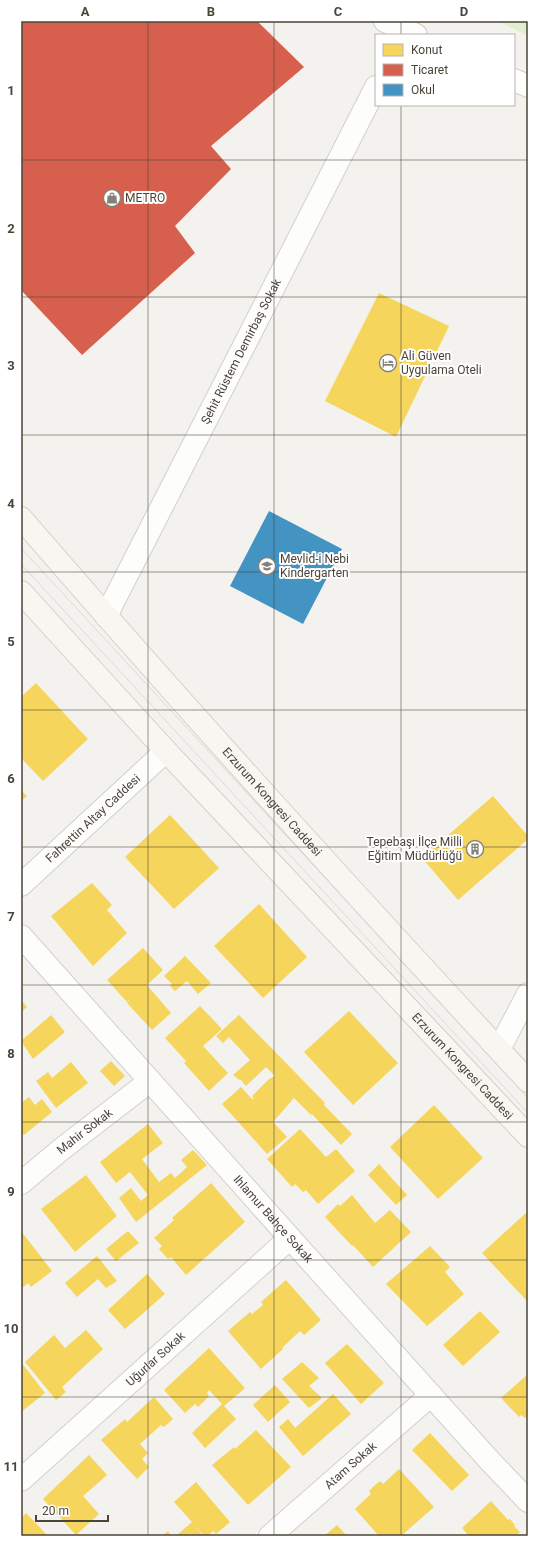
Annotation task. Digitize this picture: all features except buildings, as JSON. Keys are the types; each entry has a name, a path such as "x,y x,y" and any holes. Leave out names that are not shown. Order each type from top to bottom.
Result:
{"main road":[{"name":"Erzurum Kongresi Caddesi","path":"21,518 106,616 420,965 528,1081"},
{"name":"Erzurum Kongresi Caddesi","path":"21,592 166,751 528,1136"}],"street":[{"path":"385,21 408,33"},
{"path":"515,80 528,86"},
{"name":"Şehit Rüstem Demirbaş Sokak","path":"106,616 375,89"},
{"name":"Fahrettin Altay Caddesi","path":"21,885 166,751"},
{"name":"Ihlamur Bahçe Sokak","path":"21,936 290,1238 528,1501"},
{"path":"499,1049 528,994"},
{"name":"Mahir Sokak","path":"21,1183 63,1148 150,1081"},
{"name":"Uğurlar Sokak","path":"21,1480 290,1238"},
{"name":"Atam Sokak","path":"270,1536 431,1395"}],"green space":[{"path":"498,21 528,21 528,36"}],"tram line":[{"path":"21,548 528,1098"},
{"path":"21,564 528,1113"}],"place":[{"name":"METRO","path":"112,198"},
{"name":"Ali Güven Uygulama Oteli","path":"388,363"},
{"name":"Mevlid-i Nebi Kindergarten","path":"267,566"},
{"name":"Tepebaşı İlçe Milli Eğitim Müdürlüğü","path":"475,849"}]}
